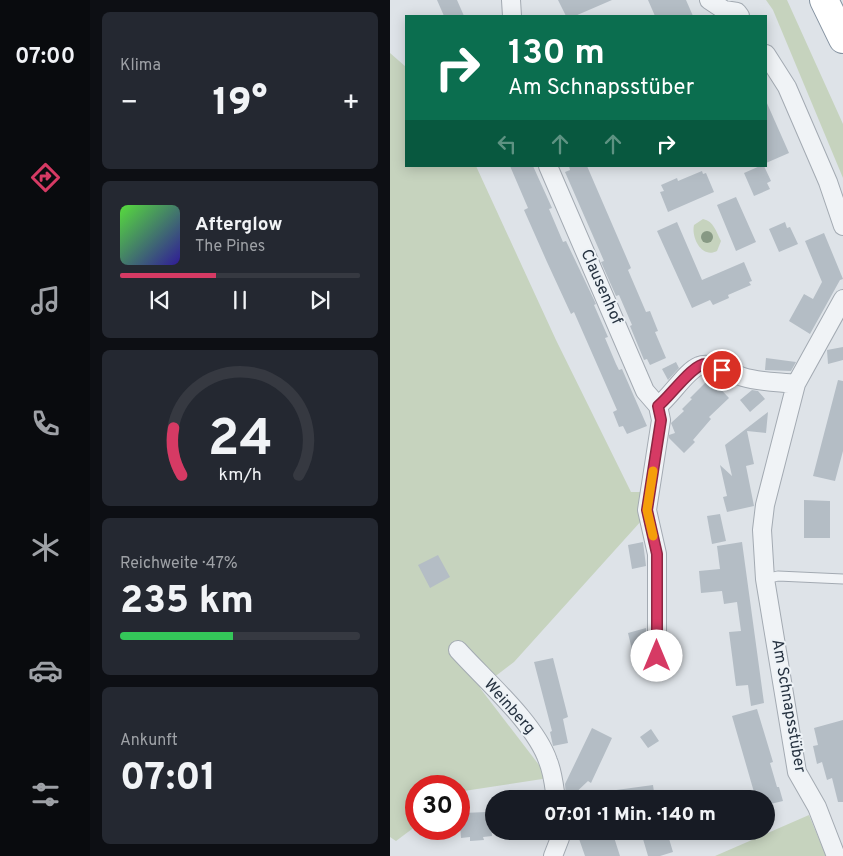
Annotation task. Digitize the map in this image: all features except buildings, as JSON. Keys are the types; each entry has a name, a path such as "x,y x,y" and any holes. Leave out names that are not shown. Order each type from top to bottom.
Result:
{"highway":[{"path":"824,0 843,39"}],"street":[{"path":"511,0 512,15"},
{"path":"709,0 724,10 738,9"},
{"path":"767,56 787,87 828,182 843,226"},
{"name":"Clausenhof","path":"548,167 645,391 658,406"},
{"name":"Am Schnapsstüber","path":"835,854 817,807 797,772 765,579 762,530 765,505 796,384 843,299"},
{"path":"657,656 657,554 647,510 661,420 658,406 669,398 688,374 698,366 706,364 745,378 796,384"},
{"name":"Weinberg","path":"458,650 524,721 537,738 548,761 554,790"},
{"path":"553,856 559,840"}],"lane":[{"path":"765,579 778,576 843,579"}],"green space":[{"path":"766,0 787,0 843,124 843,178 773,10"},
{"path":"390,53 405,66 405,167 476,167 556,340 631,492 645,492 642,520 514,662 480,688 549,778 470,790 470,775 405,775 405,834 396,841 390,837"},
{"path":"703,219 712,224 721,241 717,251 712,253 702,250 694,236 694,225"},
{"path":"809,815 826,856 715,856 752,840 775,840 775,830"}],"slow traffic":[{"path":"653,471 647,510 653,536"}],"route":[{"path":"657,656 657,554 647,510 661,420 658,406 669,398 688,374 698,366 706,364 722,370"}]}
